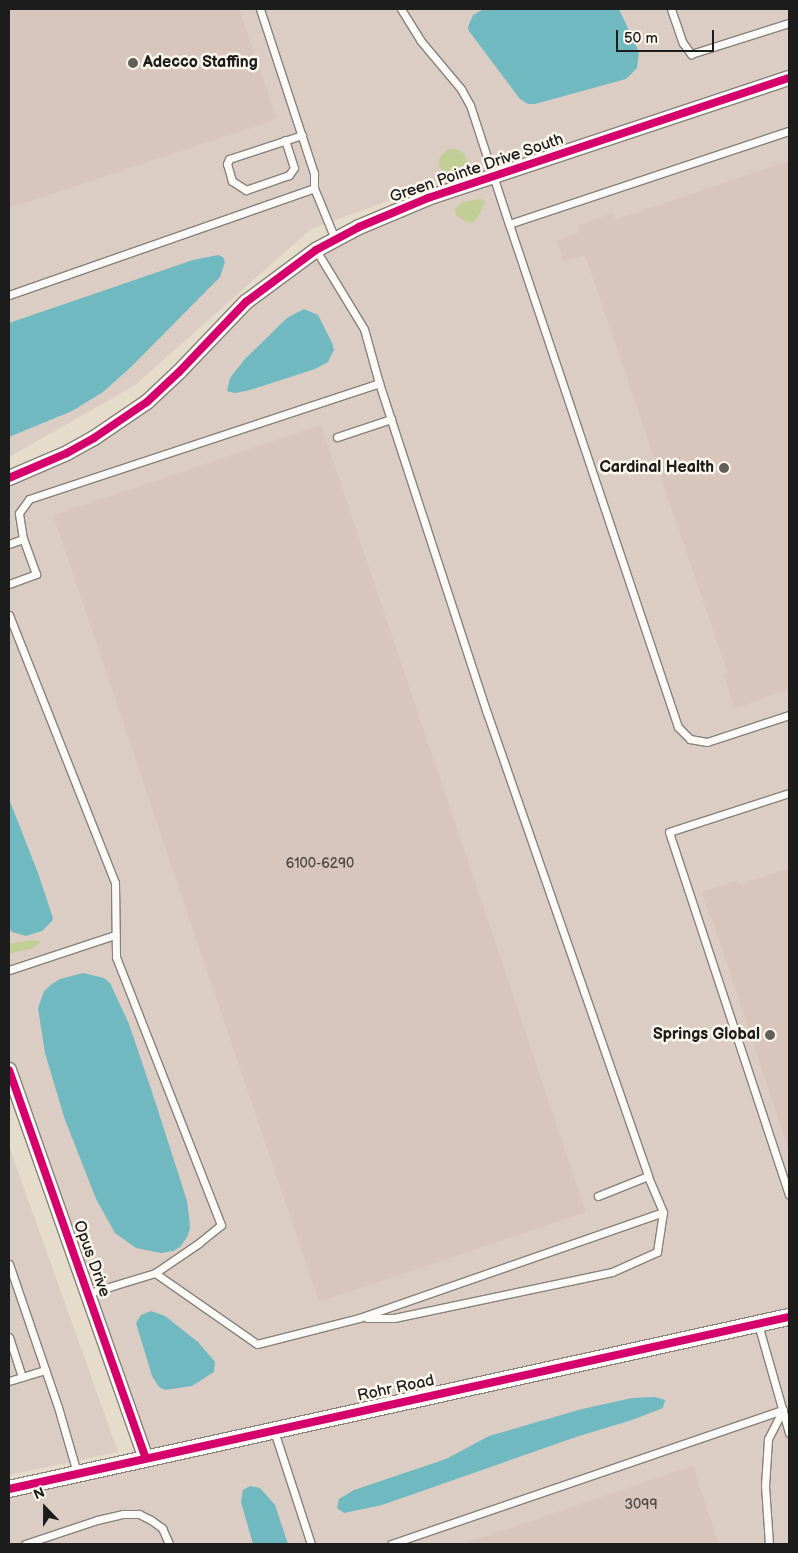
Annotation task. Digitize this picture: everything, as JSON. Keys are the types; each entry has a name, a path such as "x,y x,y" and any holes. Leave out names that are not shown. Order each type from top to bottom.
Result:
{"street":[{"name":"Green Pointe Drive South","path":"9,478 67,453 94,438 147,402 179,372 246,302 316,250 335,239 409,205 789,78"},
{"name":"Opus Drive","path":"9,1070 146,1458"},
{"name":"Rohr Road","path":"9,1488 789,1317"}],"lane":[{"path":"260,9 314,173 314,188 335,239"},
{"path":"401,9 420,40 466,97 480,130 492,176 678,727 690,739 707,742 789,715"},
{"path":"672,9 683,43 691,54 789,23"},
{"path":"509,224 789,131"},
{"path":"286,140 294,168 289,175 246,190 232,181 227,164 230,158 286,140 302,135"},
{"path":"9,294 314,188"},
{"path":"316,250 364,329 390,419 487,713 648,1176 663,1212 657,1252 612,1272 394,1318 359,1318"},
{"path":"9,584 36,574 23,539 19,513 28,499 379,383"},
{"path":"337,437 390,419"},
{"path":"9,544 23,539"},
{"path":"9,616 115,883 116,957 221,1224 199,1243 155,1273 89,1293"},
{"path":"789,793 669,832 789,1195"},
{"path":"9,970 115,935"},
{"path":"598,1196 648,1176"},
{"path":"155,1273 257,1344 359,1318 663,1212"},
{"path":"9,1264 45,1370 77,1474"},
{"path":"758,1324 789,1433"},
{"path":"9,1337 22,1377"},
{"path":"9,1381 45,1370"},
{"path":"391,1544 783,1410"},
{"path":"769,1544 765,1486 768,1439 783,1410"},
{"path":"274,1430 311,1544"},
{"path":"25,1544 97,1520 123,1514 139,1514 152,1520 162,1528 169,1544"}],"shaded area":[{"path":"9,9 789,9 789,1544 9,1544 9,1489 145,1459 9,1070 9,478 121,420 281,274 428,198 424,188 311,229 134,386 9,457"},
{"path":"9,1146 118,1452 9,1475"}],"green space":[{"path":"453,149 463,153 467,163 463,173 453,177 443,173 439,163 443,153"},
{"path":"482,199 485,203 475,222 468,223 456,215 455,209 462,202"},
{"path":"34,940 41,942 33,948 9,954 9,944"}],"water":[{"path":"484,9 619,9 639,52 637,68 626,79 535,104 528,104 520,99 469,31 468,27 473,15"},
{"path":"218,255 223,257 225,262 220,277 131,367 103,392 72,411 9,437 9,323 193,260"},
{"path":"304,309 318,315 332,343 334,350 328,362 315,369 250,390 235,393 227,391 230,378 245,359 287,318"},
{"path":"9,799 38,873 53,918 42,931 26,936 12,932 9,928"},
{"path":"83,973 104,978 110,983 129,1024 155,1101 187,1201 189,1216 190,1229 187,1237 180,1247 173,1251 161,1253 136,1248 115,1233 96,1199 64,1117 45,1053 38,1008 44,991 52,984 60,979"},
{"path":"151,1311 165,1316 198,1342 215,1362 214,1372 192,1386 165,1390 159,1387 152,1376 136,1323 141,1315"},
{"path":"655,1397 665,1400 663,1408 632,1420 579,1436 382,1505 344,1513 337,1508 339,1499 354,1490 446,1459 489,1436 582,1409 632,1398"},
{"path":"250,1486 260,1488 275,1505 288,1544 253,1544 241,1502 243,1490"}],"building":[{"name":"Adecco Staffing","path":"9,9 239,9 276,117 267,123 9,208"},
{"name":"Cardinal Health","path":"789,161 789,689 735,709 724,675 728,674 585,255 564,262 557,240 580,232 578,225 613,213 615,220"},
{"path":"321,425 586,1212 319,1302 53,515"},
{"name":"Springs Global","path":"789,868 789,1151 702,892 738,880 740,885"},
{"path":"693,1466 719,1544 462,1544"}],"cycle path":[{"path":"9,478 67,453 94,438 147,402 179,372 246,302 316,250 359,227 428,198 789,78"},
{"path":"9,1070 146,1458"},
{"path":"9,1489 789,1317"}],"place":[{"name":"Adecco Staffing","path":"133,63"},
{"name":"Cardinal Health","path":"724,468"},
{"name":"Springs Global","path":"770,1035"}]}
